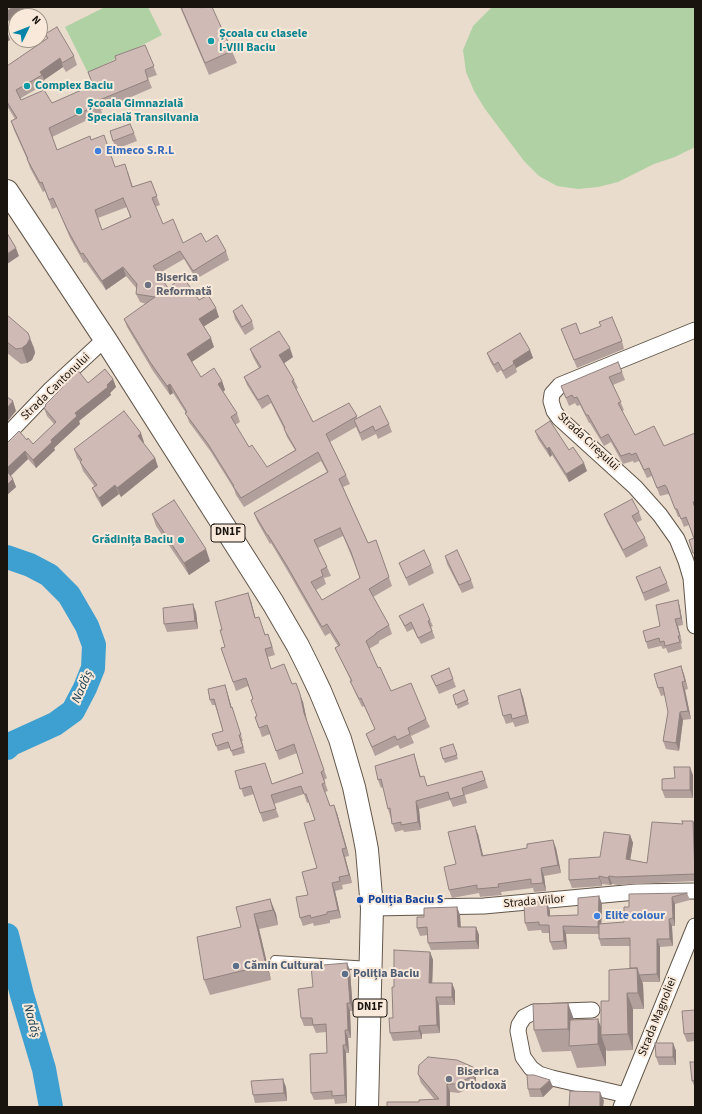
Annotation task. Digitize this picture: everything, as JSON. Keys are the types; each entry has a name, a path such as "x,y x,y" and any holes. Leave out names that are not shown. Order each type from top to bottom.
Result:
{"main road":[{"name":"DN1F","path":"7,191 105,339 273,603 298,646 320,691 340,739 354,787 367,850 372,908 367,1107"}],"street":[{"name":"Strada Cireșului","path":"695,330 560,385 554,391 551,401 554,411 559,418 635,487 660,515 677,539 686,560 691,578 695,626"},
{"name":"Strada Cantonului","path":"7,435 51,389 105,339"},
{"name":"Strada Viilor","path":"372,908 484,906 636,892 695,891"},
{"name":"Strada Magnoliei","path":"625,1103 695,926"},
{"path":"592,1010 534,1012 524,1017 519,1025 518,1031 523,1057 539,1074 625,1103"}],"lane":[{"path":"275,960 371,966"}],"green space":[{"path":"105,7 148,7 162,35 88,73 65,27"},
{"path":"492,7 695,7 695,147 675,157 654,164 618,182 598,187 578,189 557,186 539,176 524,161 485,109 474,91 466,72 463,50 473,26"}],"building":[{"name":"Școala cu clasele I-VIII Baciu","path":"181,7 212,7 232,51 205,63"},
{"path":"57,27 74,56 62,63 60,58 40,72 42,75 16,90 21,100 44,90 52,103 93,85 88,72 116,60 115,56 145,45 154,66 145,70 148,80 97,101 99,104 49,128 57,150 90,136 91,140 104,135 115,167 125,164 132,187 151,181 157,196 152,198 163,224 173,219 183,243 201,233 206,242 217,235 226,251 193,271 180,251 153,266 168,288 183,277 199,300 208,295 216,308 199,319 211,338 187,354 201,377 214,368 222,381 218,384 237,413 231,417 249,447 252,445 267,467 296,450 268,395 258,400 244,377 261,367 250,349 279,331 290,348 279,355 294,380 292,381 313,422 349,403 357,416 326,434 346,475 339,479 368,543 376,540 389,577 369,589 389,625 366,641 378,668 380,667 391,691 411,683 426,719 408,728 410,734 397,740 395,736 372,747 366,734 375,729 335,648 340,645 327,624 322,627 254,513 328,472 318,452 241,498 208,444 185,413 187,412 170,384 167,386 150,362 124,319 155,297 136,294 137,284 123,267 102,281 83,253 81,254 67,229 53,198 49,200 42,182 40,183 27,159 11,121 17,118 7,102 7,66 33,48 48,48 48,32","holes":["123,198 131,217 102,230 95,210","340,528 351,552 360,578 322,600 311,582 323,576 321,570 327,567 314,540"]},
{"path":"130,124 134,133 113,141 110,131"},
{"path":"7,233 16,248 7,254"},
{"path":"242,305 252,321 242,327 233,311"},
{"path":"7,315 28,333 30,338 27,344 22,348 16,349 7,342"},
{"path":"612,317 622,341 574,360 561,329 576,323 580,334 601,326 599,322"},
{"path":"520,333 530,350 513,361 514,364 503,371 498,362 494,365 487,353"},
{"path":"618,362 622,372 609,377 621,402 618,403 635,435 654,426 664,446 695,433 695,501 693,502 695,508 695,552 693,553 689,540 694,538 686,517 681,519 665,485 657,488 649,468 644,470 636,453 621,456 608,434 601,438 588,415 586,415 577,397 574,398 572,395 566,398 561,386"},
{"path":"76,368 88,383 105,369 113,379 107,385 108,387 75,413 77,416 51,440 52,442 33,460 25,451 7,468 7,443 19,431 33,444 56,422 44,408 46,406 45,405 63,387 59,383"},
{"path":"7,397 13,401 7,408"},
{"path":"380,406 389,424 375,431 373,426 360,433 354,420"},
{"path":"124,411 141,433 138,436 155,458 117,488 115,485 99,498 92,488 97,485 80,462 82,460 74,449"},
{"path":"550,421 569,450 573,447 584,463 566,474 549,447 547,449 535,431"},
{"path":"7,471 13,479 7,485"},
{"path":"632,499 639,512 632,516 645,538 623,550 604,514"},
{"name":"Grădinița Baciu","path":"174,500 206,549 184,563 152,514"},
{"path":"424,550 431,565 406,578 399,563"},
{"path":"457,550 471,580 459,585 445,556"},
{"path":"660,567 667,583 643,593 636,577"},
{"path":"248,593 255,618 259,617 265,635 268,634 272,647 265,649 271,669 284,664 292,684 296,683 304,713 324,770 321,772 325,783 322,784 330,806 334,805 346,848 342,849 349,875 339,877 340,881 332,883 338,910 327,912 327,914 311,918 310,915 300,918 296,897 308,895 302,872 317,868 304,823 315,820 306,794 304,794 301,786 271,795 276,809 260,813 251,786 240,789 235,771 265,763 272,784 303,773 294,744 276,751 267,725 259,728 255,717 257,716 251,700 253,699 246,678 233,682 221,648 225,647 215,602"},
{"path":"678,600 681,618 675,619 680,636 678,636 680,642 665,646 664,641 660,642 659,638 646,642 643,631 660,626 656,605"},
{"path":"193,604 195,621 164,624 163,608"},
{"path":"423,604 430,620 428,621 432,631 418,638 411,622 405,626 399,616"},
{"path":"681,666 685,681 682,682 688,711 680,712 676,743 663,741 668,712 663,687 658,688 654,674"},
{"path":"449,668 453,679 436,686 431,676"},
{"path":"225,685 231,708 232,707 241,735 239,735 243,747 231,751 228,742 216,746 212,734 223,731 214,699 210,700 208,689"},
{"path":"520,689 526,715 512,719 511,714 503,716 498,696"},
{"path":"464,690 468,700 456,705 453,695"},
{"path":"453,744 457,755 443,759 440,748"},
{"path":"414,754 420,777 424,776 427,786 482,771 485,780 462,788 464,795 450,799 448,792 416,801 418,822 401,825 401,822 392,824 390,808 388,809 381,779 378,780 375,766"},
{"path":"674,767 690,767 690,790 662,790 662,779 675,778"},
{"path":"682,821 693,821 695,874 609,876 608,878 599,876 599,878 569,880 569,859 600,857 604,832 630,835 626,859 647,863 652,822 683,824"},
{"path":"475,826 482,856 527,848 527,844 553,840 558,865 541,868 543,883 531,884 531,879 498,884 499,887 477,889 477,885 449,890 444,867 456,864 448,832"},
{"path":"687,893 672,897 673,918 669,919 670,939 657,939 657,974 639,975 637,968 630,968 630,938 599,939 599,924 624,922 624,907 629,907 629,894"},
{"path":"599,896 598,927 563,926 564,941 550,942 549,925 539,925 539,922 525,923 524,904 546,901 548,916 578,915 578,898"},
{"path":"270,899 273,910 254,914 266,965 204,980 197,937 241,927 236,907"},
{"path":"457,907 458,927 476,927 476,941 428,943 427,927 417,928 417,917 424,917 424,908"},
{"path":"394,950 430,952 429,983 452,983 452,997 436,997 437,1025 419,1026 419,1031 390,1033 389,1018 393,1018 392,987 394,987"},
{"path":"347,963 350,1003 347,1003 348,1030 345,1030 346,1045 343,1045 345,1095 332,1096 332,1091 311,1093 310,1054 327,1053 326,1024 313,1025 312,1018 301,1018 298,989 313,987 311,966"},
{"path":"637,968 638,993 627,993 628,1034 601,1035 601,1001 609,1001 609,970"},
{"path":"568,1003 568,1029 534,1030 533,1004"},
{"path":"695,1010 695,1033 684,1034 682,1011"},
{"path":"598,1019 598,1044 569,1046 570,1020"},
{"path":"655,1043 673,1043 673,1057 656,1057"},
{"path":"428,1057 457,1060 473,1067 473,1076 456,1084 447,1084 447,1107 387,1107 387,1102 419,1102 419,1100 439,1099 418,1074 419,1065"},
{"path":"690,1062 695,1062 695,1080 692,1081"},
{"path":"527,1075 534,1075 550,1080 540,1089 528,1089"},
{"path":"283,1079 284,1093 253,1095 251,1081"},
{"path":"570,1091 600,1092 600,1107 569,1107"}],"waterway":[{"name":"Nadăș","path":"7,557 30,565 49,575 69,595 87,626 94,645 93,668 73,711 55,724 11,744 7,748"},
{"name":"Nadăș","path":"7,935 22,995 44,1069 51,1107"}],"place":[{"name":"Școala cu clasele I-VIII Baciu","path":"211,41"},
{"name":"Complex Baciu","path":"27,86"},
{"name":"Școala Gimnazială Specială Transilvania","path":"79,111"},
{"name":"Elmeco S.R.L","path":"98,151"},
{"name":"Biserica Reformată","path":"148,285"},
{"name":"Grădinița Baciu","path":"181,540"},
{"name":"Poliția Baciu S","path":"360,900"},
{"name":"Elite colour","path":"597,916"},
{"name":"Cămin Cultural","path":"236,966"},
{"name":"Poliția Baciu","path":"345,974"},
{"name":"Biserica Ortodoxă","path":"449,1079"}]}
